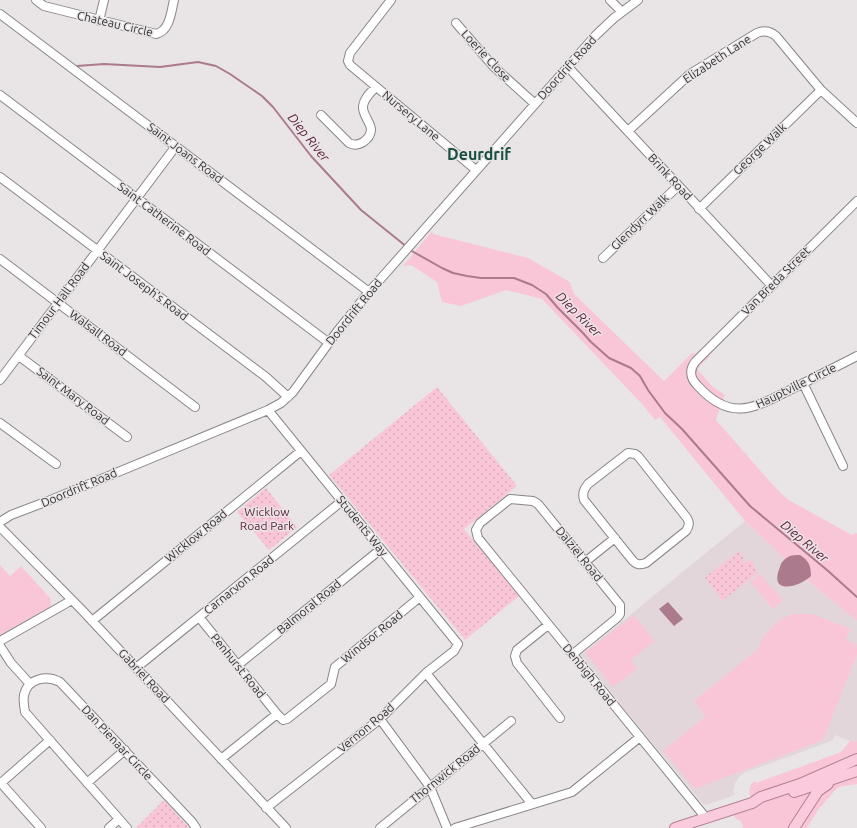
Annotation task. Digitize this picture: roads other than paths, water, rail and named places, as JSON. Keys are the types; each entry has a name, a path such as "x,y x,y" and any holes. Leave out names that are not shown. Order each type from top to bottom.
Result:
{"main road":[{"path":"810,802 814,786 821,779 857,759"},
{"path":"752,803 761,797 835,770"},
{"path":"794,828 810,802 821,788 857,772"},
{"path":"676,828 752,803 763,802 841,776 846,776"}],"street":[{"name":"Chateau Circle","path":"36,0 39,4 44,6 153,34 159,34 167,26 174,0"},
{"path":"99,20 104,0"},
{"name":"Nursery Lane","path":"391,0 350,53 348,61 354,70 476,170"},
{"path":"610,0 622,12"},
{"name":"Doordrift Road","path":"0,522 11,515 268,410 288,397 368,292 596,35 638,0"},
{"name":"Saint Joans Road","path":"0,14 368,292"},
{"name":"Loerie Close","path":"456,23 493,66 535,104"},
{"name":"Elizabeth Lane","path":"628,132 690,74 760,32 768,32 776,36 821,90 857,123"},
{"name":"Brink Road","path":"568,67 772,286"},
{"path":"321,115 349,143 355,145 360,144 368,137 370,130 364,111 364,102 376,87"},
{"name":"George Walk","path":"699,208 821,90"},
{"name":"Saint Catherine Road","path":"0,95 329,343"},
{"name":"Timour Hall Road","path":"0,380 176,146"},
{"name":"Saint Joseph's Road","path":"0,177 266,377 288,397"},
{"name":"Glendyrr Walk","path":"603,258 678,186"},
{"name":"Van Breda Street","path":"696,361 857,201"},
{"name":"Walsall Road","path":"0,259 195,407"},
{"name":"Saint Mary Road","path":"19,356 127,437"},
{"name":"Hauptville Circle","path":"696,361 692,366 692,377 710,398 731,408 744,408 756,406 857,356"},
{"path":"803,384 842,466"},
{"name":"Students Way","path":"268,410 457,642"},
{"path":"0,423 56,464"},
{"name":"Wicklow Road","path":"92,621 301,451"},
{"path":"631,453 638,456 687,518 689,527 646,563 642,564 636,564 615,538 584,500 583,491 588,484 624,456 631,453"},
{"name":"Dalziel Road","path":"476,530 480,523 507,501 514,499 534,501 620,605 620,614 617,618 573,654"},
{"name":"Carnarvon Road","path":"136,668 342,501"},
{"name":"Gabriel Road","path":"0,527 92,621 266,808 281,827"},
{"name":"Denbigh Road","path":"476,530 478,538 706,818"},
{"path":"585,562 615,538"},
{"name":"Balmoral Road","path":"238,665 381,549"},
{"name":"Windsor Road","path":"277,714 283,720 287,719 331,684 334,667 420,597"},
{"path":"0,641 72,600"},
{"name":"Penhurst Road","path":"199,618 277,714"},
{"path":"548,625 518,650 515,658 517,663 560,718"},
{"name":"Vernon Road","path":"266,808 380,719 426,673 457,648 457,642"},
{"path":"0,646 9,660 30,684 23,697 25,712 127,828"},
{"path":"426,673 532,804"},
{"name":"Dan Pienaar Circle","path":"30,684 37,679 46,678 54,679 60,682 125,750 196,828"},
{"path":"221,759 277,714"},
{"path":"380,719 430,787 447,828"},
{"name":"Thornwick Road","path":"380,828 511,721"},
{"path":"455,828 567,794 576,789 640,736"},
{"path":"41,828 0,782 50,740"},
{"path":"87,783 125,750"},
{"path":"109,828 119,819"}],"waterway":[{"name":"Diep River","path":"77,66 104,64 160,67 198,62 216,66 262,96 273,107 311,156 361,210 407,247"},
{"name":"Diep River","path":"410,250 453,273 481,278 514,278 532,285 546,294 591,342 609,358 631,368 640,376 648,390 665,413 682,429 750,506 857,597"}],"district":[{"name":"Deurdrif","path":"479,154"}],"park label":[{"name":"Wicklow Road Park","path":"267,519"}]}
